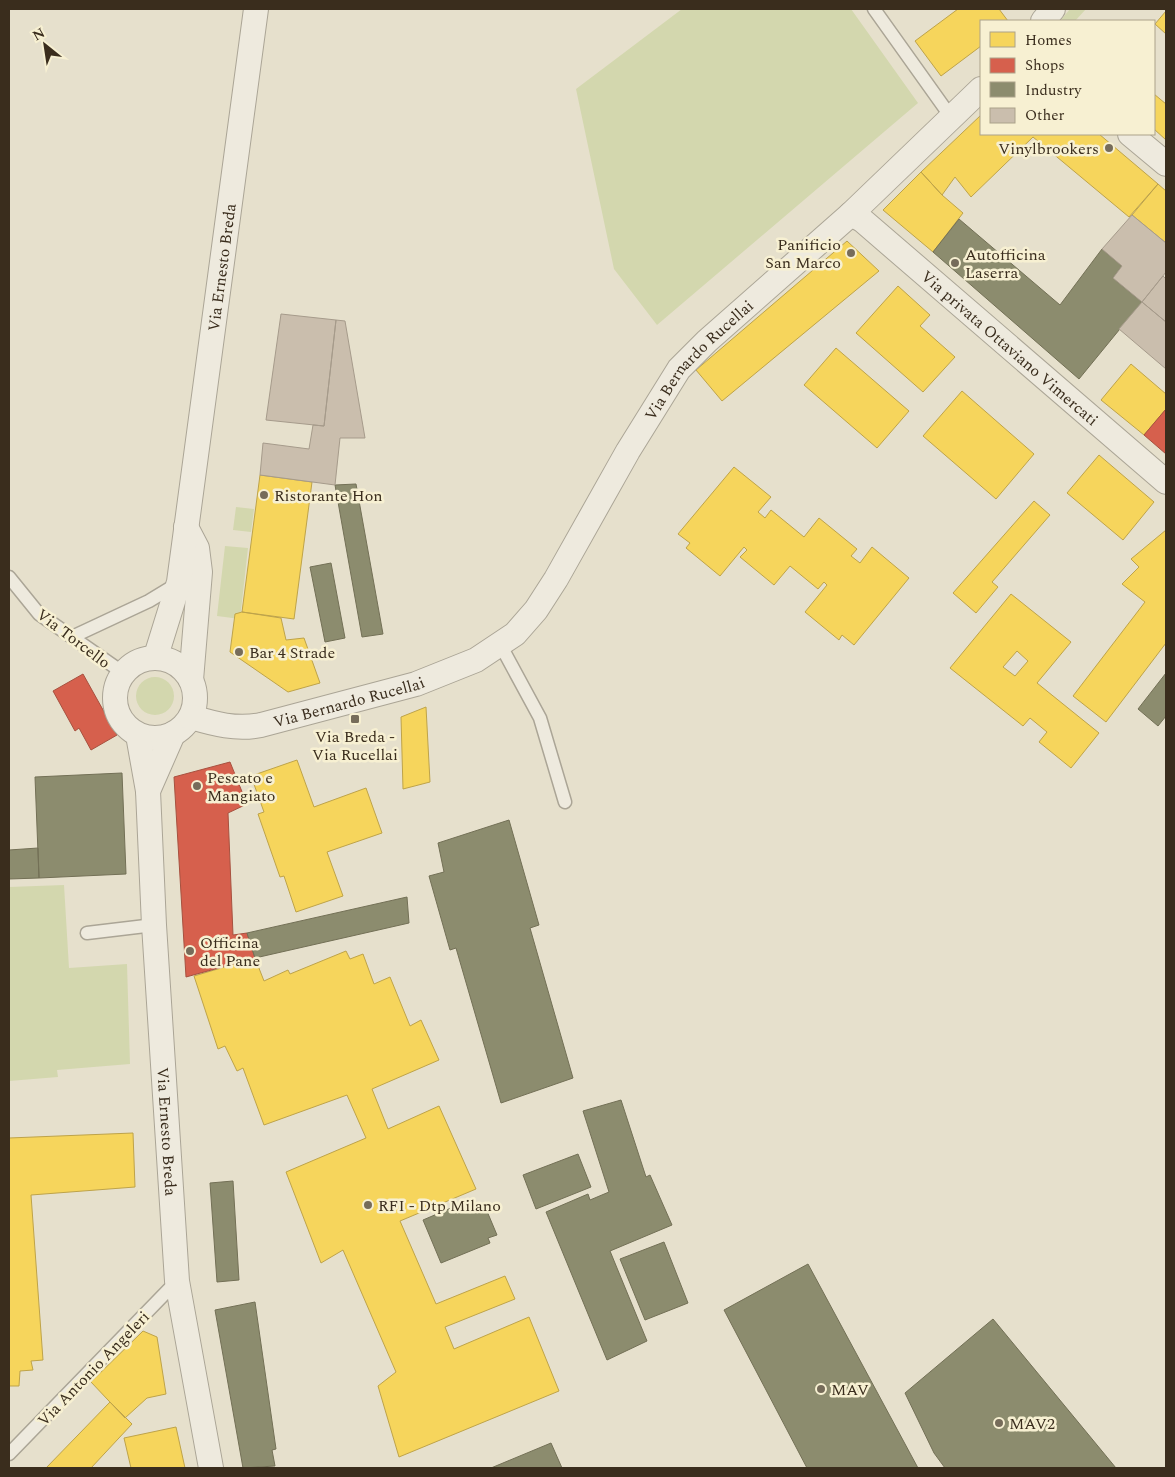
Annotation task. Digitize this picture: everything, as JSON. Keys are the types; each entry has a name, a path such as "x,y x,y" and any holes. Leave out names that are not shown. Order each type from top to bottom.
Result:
{"street":[{"name":"Via Ernesto Breda","path":"156,656 179,582 185,525 235,178 256,9"},
{"path":"1045,20 1053,9"},
{"name":"Via Bernardo Rucellai","path":"191,717 222,726 250,727 261,725 416,684 468,664 501,646 526,623 556,579 628,452 679,368 851,214 980,90"},
{"path":"1131,135 1166,164"},
{"name":"Via privata Ottaviano Vimercati","path":"851,214 870,227 1166,482"},
{"path":"185,525 197,548 200,572 191,680 196,697 191,717"},
{"path":"173,734 155,739 138,735 124,722 116,706 116,690 122,672 136,661 156,656 174,664 191,680"},
{"name":"Via Ernesto Breda","path":"148,791 173,734 185,725 191,717"},
{"name":"Via Ernesto Breda","path":"138,735 148,791 154,925 177,1281 211,1468"}],"lane":[{"path":"874,9 952,117"},
{"name":"Via Torcello","path":"9,577 39,614 122,672"},
{"path":"72,637 148,601 179,582"},
{"path":"501,646 540,718 565,802"},
{"path":"87,933 154,925"},
{"name":"Via Antonio Angeleri","path":"9,1454 177,1281"}],"green space":[{"path":"682,9 851,9 918,103 657,325 614,269 576,89"},
{"path":"1070,9 1086,9 1076,20 1061,20"},
{"path":"236,507 254,509 251,532 233,530"},
{"path":"225,546 248,548 240,619 217,616"},
{"path":"155,677 168,683 174,696 168,709 155,715 142,709 136,696 142,683"},
{"path":"64,885 69,968 127,964 130,1064 57,1070 58,1077 9,1081 9,887"}],"building: Homes":[{"path":"958,9 999,9 1007,20 980,20 980,47 941,76 915,41"},
{"path":"1166,11 1166,34 1155,24"},
{"path":"1155,95 1166,104 1166,140 1155,130"},
{"path":"980,116 980,135 1100,135 1158,184 1129,217 1033,137 971,197 955,177 942,195 921,172"},
{"path":"921,172 942,195 963,213 933,252 883,210"},
{"path":"1158,184 1166,191 1166,243 1132,215"},
{"path":"847,241 879,271 722,401 696,370"},
{"path":"898,286 930,315 920,326 955,357 923,392 856,333"},
{"path":"836,348 909,411 877,448 804,385"},
{"path":"1131,364 1166,394 1166,409 1144,435 1101,400"},
{"path":"962,391 1034,454 996,499 923,436"},
{"path":"1099,455 1154,502 1123,540 1067,493"},
{"path":"734,467 771,497 758,512 765,518 771,510 804,537 819,518 857,549 851,556 860,563 872,547 909,578 854,645 842,635 839,640 805,612 827,585 824,582 818,589 790,566 774,585 740,557 747,550 744,547 720,576 686,548 690,543 678,534"},
{"path":"260,475 312,482 294,619 242,612"},
{"path":"1034,501 1050,515 992,582 998,587 976,613 953,593"},
{"path":"1166,530 1166,643 1106,722 1073,696 1145,602 1122,584 1139,567 1131,559"},
{"path":"1011,594 1071,642 1037,683 1099,733 1071,768 1039,742 1047,732 1030,718 1023,726 950,668","holes":["1017,651 1028,661 1015,676 1003,667"]},
{"path":"242,612 281,618 286,640 304,638 320,683 288,692 230,652 235,614"},
{"path":"426,707 430,782 403,789 401,717"},
{"path":"297,760 314,807 366,788 382,833 327,852 343,896 296,912 284,876 280,877 258,814 264,812 251,776"},
{"name":"RFI - Dtp Milano","path":"346,951 350,959 363,954 374,984 390,977 410,1026 421,1020 439,1060 372,1089 388,1129 439,1106 476,1189 400,1221 436,1304 505,1276 515,1299 445,1327 454,1349 529,1317 559,1391 399,1457 378,1386 396,1372 343,1250 321,1263 286,1172 366,1138 347,1095 264,1125 243,1068 237,1071 225,1046 218,1049 194,976 255,958 264,981 288,970 290,974"},
{"path":"133,1133 135,1187 31,1195 43,1360 31,1361 33,1370 20,1371 19,1386 9,1386 9,1138"},
{"path":"143,1331 157,1337 166,1394 147,1398 125,1418 91,1382"},
{"path":"110,1402 132,1424 91,1468 46,1468"},
{"path":"176,1427 185,1468 131,1468 124,1438"}],"building: Shops":[{"path":"1166,409 1166,454 1144,435"},
{"path":"83,674 117,735 91,750 79,728 75,731 53,691"},
{"path":"230,762 247,804 228,813 233,935 247,933 255,958 186,977 174,777"}],"building: Industry":[{"path":"959,219 1060,305 1102,249 1122,266 1113,278 1142,302 1079,379 933,252"},
{"path":"356,484 383,634 362,637 335,485"},
{"path":"331,563 345,638 325,642 310,567"},
{"path":"1166,673 1166,716 1158,726 1138,709"},
{"path":"122,773 126,874 39,878 35,777"},
{"path":"509,820 539,925 530,928 573,1078 501,1103 456,948 450,950 429,876 444,872 438,843"},
{"path":"38,848 39,878 9,879 9,850"},
{"path":"407,897 409,923 255,958 247,933"},
{"path":"621,1100 646,1177 650,1175 672,1225 610,1251 647,1341 607,1360 546,1212 588,1194 590,1200 609,1192 583,1111"},
{"path":"578,1154 591,1187 536,1209 523,1175"},
{"path":"233,1181 239,1280 217,1282 210,1183"},
{"path":"472,1199 475,1207 484,1204 497,1235 488,1238 490,1243 441,1263 423,1220"},
{"path":"664,1242 688,1303 645,1320 620,1259"},
{"name":"MAV","path":"808,1264 918,1468 807,1468 724,1310"},
{"path":"255,1302 276,1449 272,1450 275,1466 243,1468 215,1310"},
{"name":"MAV2","path":"993,1319 1116,1468 945,1468 934,1453 905,1393"},
{"path":"551,1443 562,1468 491,1468"}],"building: Other":[{"path":"1132,215 1166,243 1166,272 1142,302 1113,278 1122,266 1102,249"},
{"path":"1163,276 1166,279 1166,322 1142,302"},
{"path":"1142,302 1166,322 1166,369 1119,329"},
{"path":"281,314 336,320 324,426 266,420"},
{"path":"336,320 345,321 365,438 340,438 335,485 260,475 263,443 309,449 313,425 324,426"}],"place":[{"name":"Vinylbrookers","path":"1109,148"},
{"name":"Panificio San Marco","path":"851,253"},
{"name":"Autofficina Laserra","path":"955,263"},
{"name":"Ristorante Hon","path":"264,495"},
{"name":"Bar 4 Strade","path":"239,652"},
{"name":"Via Breda - Via Rucellai","path":"355,719"},
{"name":"Pescato e Mangiato","path":"197,786"},
{"name":"Officina del Pane","path":"190,951"},
{"name":"RFI - Dtp Milano","path":"368,1205"},
{"name":"MAV","path":"821,1389"},
{"name":"MAV2","path":"999,1423"}]}
